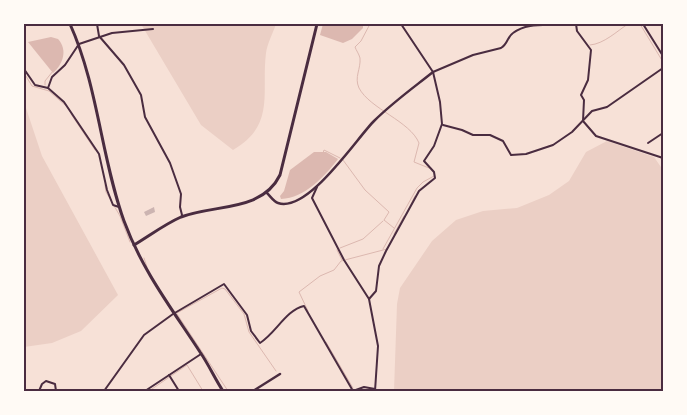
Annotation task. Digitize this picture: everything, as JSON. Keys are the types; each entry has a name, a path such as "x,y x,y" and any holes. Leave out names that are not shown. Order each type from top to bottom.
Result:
{"main road":[{"path":"70,24 79,44 120,207 134,245 150,277 223,391"},
{"path":"134,245 183,217 242,203 267,193 280,175 317,24"}],"street":[{"path":"97,24 99,36 124,65 141,95 145,117 170,163 181,194 180,208 183,217"},
{"path":"369,299 376,291 379,266 386,251 419,191 435,178 434,172 424,161 432,150 442,124 433,72 414,41 400,24"},
{"path":"267,193 278,203 285,204 296,200 316,187 332,172 366,128 433,72 473,54 501,48 505,46 510,35 519,29 535,24 564,24"},
{"path":"576,24 577,31 592,50 588,80 581,95 584,100 582,119 591,133 663,158"},
{"path":"643,24 663,56"},
{"path":"48,88 50,79 65,65 79,44 99,36 153,29"},
{"path":"442,124 473,135 490,135 503,142 511,154 542,150 554,145 572,132 582,119 592,111 606,107 663,68"},
{"path":"24,69 35,85 48,88 67,105 99,154 107,190 113,205 120,207"},
{"path":"648,143 663,133"},
{"path":"104,391 144,335 173,314 224,284 247,315 251,331 260,342 272,334 293,311 304,306 353,391 364,387 375,390 378,346 369,299 344,260 312,198 316,187"},
{"path":"145,391 201,354"},
{"path":"253,391 280,374"},
{"path":"169,376 179,391"},
{"path":"39,391 46,381 54,384 56,391"}],"shaded area":[{"path":"141,24 276,24 266,53 265,95 261,119 256,130 247,140 233,150 201,125"},
{"path":"323,24 363,24 363,28 352,39 343,43 320,35"},
{"path":"51,37 58,39 63,48 62,61 53,73 28,42"},
{"path":"24,102 42,156 118,295 81,331 52,343 24,347"},
{"path":"607,141 654,157 663,170 663,391 394,391 397,304 400,288 432,241 456,220 483,211 517,208 549,195 569,181 586,152"},
{"path":"314,152 326,152 338,159 314,185 298,195 281,199 280,196 284,191 290,170"}],"building":[{"path":"154,207 155,212 146,216 144,212"}],"waterway":[{"path":"370,24 361,41 355,47 360,58 357,77 359,88 372,102 399,121 414,135 419,143 414,162 429,168"},
{"path":"590,45 605,40 628,24"},
{"path":"640,24 663,62"},
{"path":"45,85 45,81 53,71"},
{"path":"24,73 32,86 49,91 65,105"},
{"path":"71,114 95,150"},
{"path":"323,153 324,150 340,158"},
{"path":"343,160 365,190 389,212 384,220 394,228"},
{"path":"383,249 417,188 434,176"},
{"path":"418,191 430,181"},
{"path":"105,185 106,192 120,216 130,242"},
{"path":"410,206 415,196"},
{"path":"394,234 404,216"},
{"path":"340,248 363,239 383,221"},
{"path":"308,311 299,292 320,276 334,270 341,261 387,249"},
{"path":"337,250 342,260"},
{"path":"144,258 147,267"},
{"path":"177,313 222,288 225,289 244,314 249,332 276,371"},
{"path":"177,314 228,391"},
{"path":"326,342 353,388"},
{"path":"149,391 187,365 203,391"}]}
